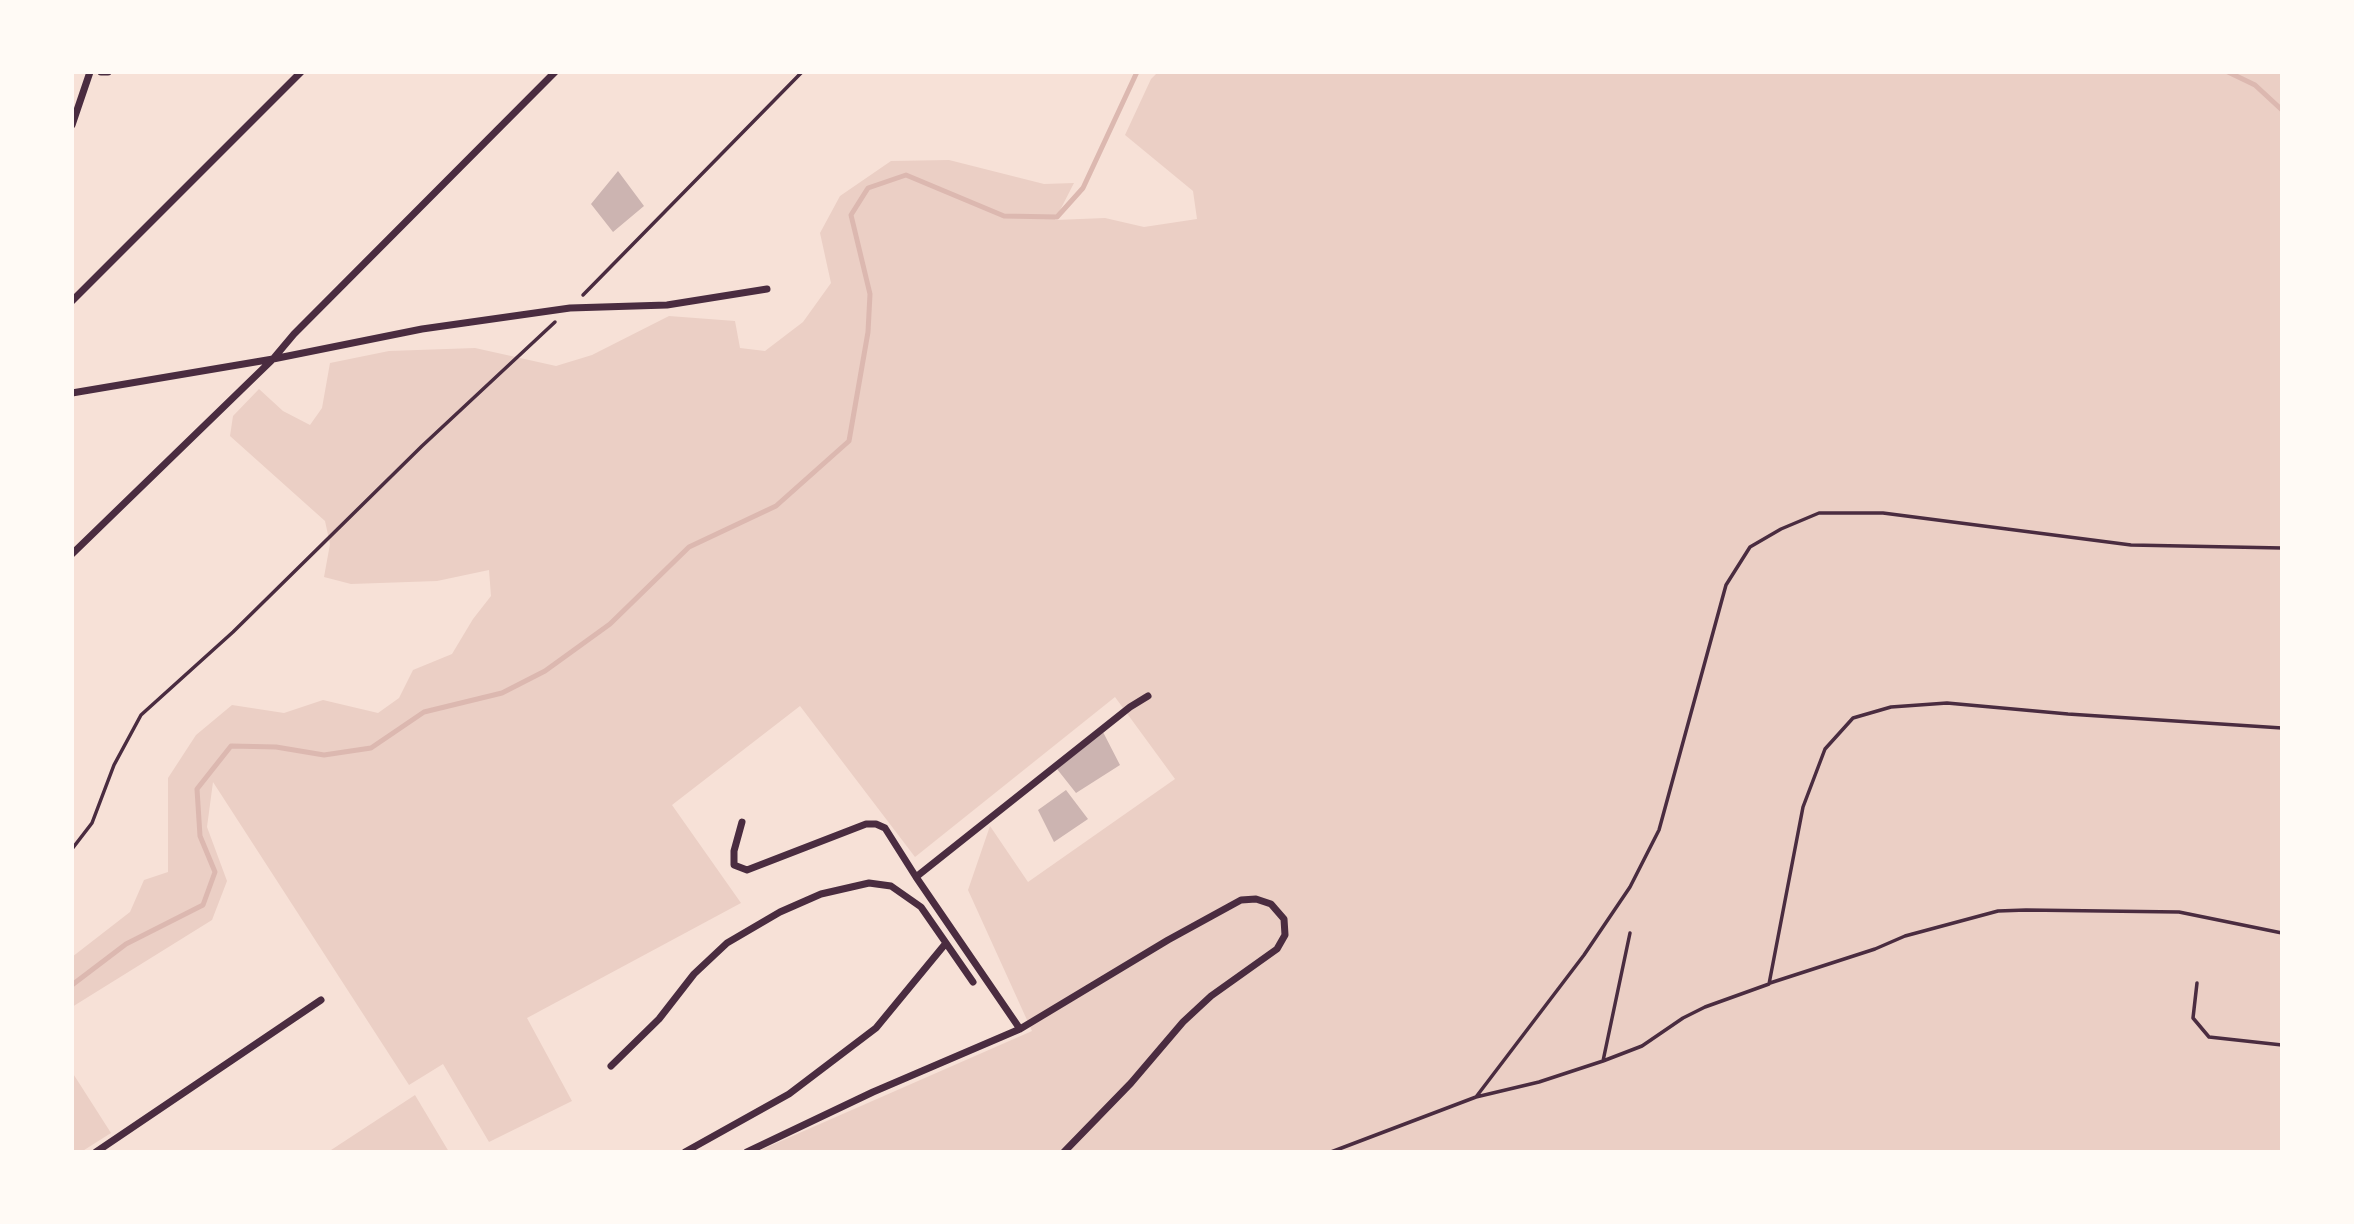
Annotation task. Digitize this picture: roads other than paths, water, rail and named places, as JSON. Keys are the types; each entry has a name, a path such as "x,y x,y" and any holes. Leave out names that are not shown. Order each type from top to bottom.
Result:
{"street":[{"path":"72,125 90,72"},
{"path":"101,72 108,72"},
{"path":"72,301 301,72"},
{"path":"72,554 273,359 294,334 555,72"},
{"path":"72,393 273,359 422,330 570,308 667,305 767,289"},
{"path":"916,877 1130,707 1148,696"},
{"path":"741,822 734,851 734,865 747,870 866,824 885,828 1020,1029"},
{"path":"611,1066 659,1019 694,974 727,943 779,912 821,894 869,883 891,886 921,907 973,982"},
{"path":"747,1152 873,1092 1020,1029 1168,940 1241,900 1271,904 1284,919 1285,935 1277,949 1211,996 1183,1022 1131,1083 1064,1152"},
{"path":"685,1152 789,1094 876,1028 946,943"},
{"path":"96,1152 321,1000"}],"waterway":[{"path":"72,985 126,944 203,905 215,872 200,836 197,789 231,746 276,747 324,755 371,748 424,712 502,693 545,671 610,624 689,547 776,506 849,441 868,332 870,294 851,215 868,188 906,175 1004,216 1057,217 1083,188 1137,72"},
{"path":"2228,72 2255,85 2282,110"}]}
